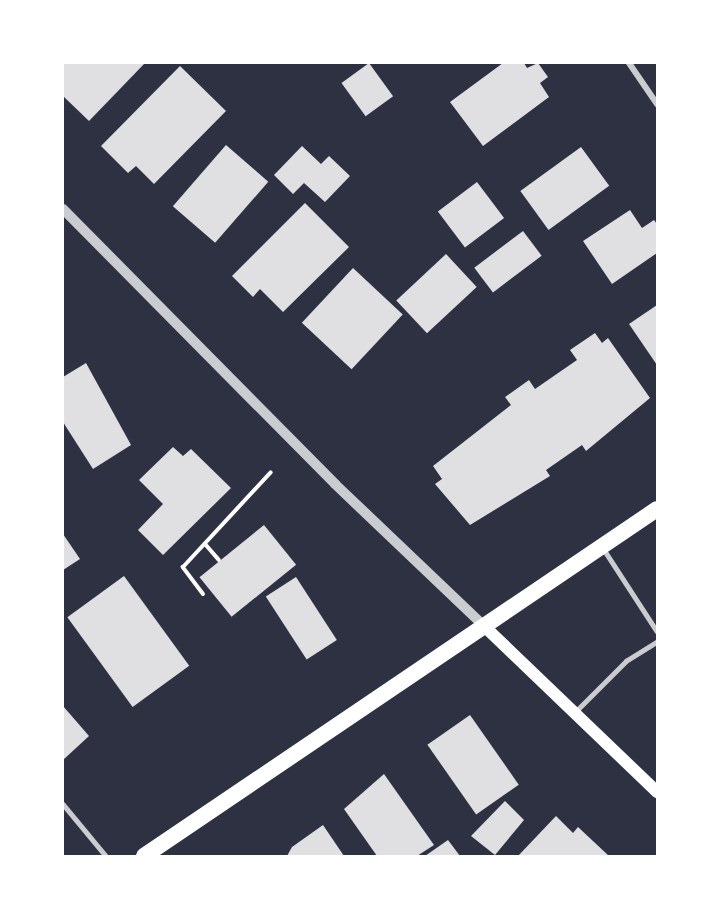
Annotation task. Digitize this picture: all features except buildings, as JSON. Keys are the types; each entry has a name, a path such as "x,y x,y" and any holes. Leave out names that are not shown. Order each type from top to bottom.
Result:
{"highway":[{"path":"150,855 657,509"}],"main road":[{"path":"484,626 657,792"}],"street":[{"path":"629,63 657,104"},
{"path":"63,209 484,626"}],"lane":[{"path":"603,547 657,631"},
{"path":"575,712 626,661 657,642"},
{"path":"63,804 106,856"}],"path":[{"path":"203,594 183,567 271,472"},
{"path":"205,544 219,560"}]}
